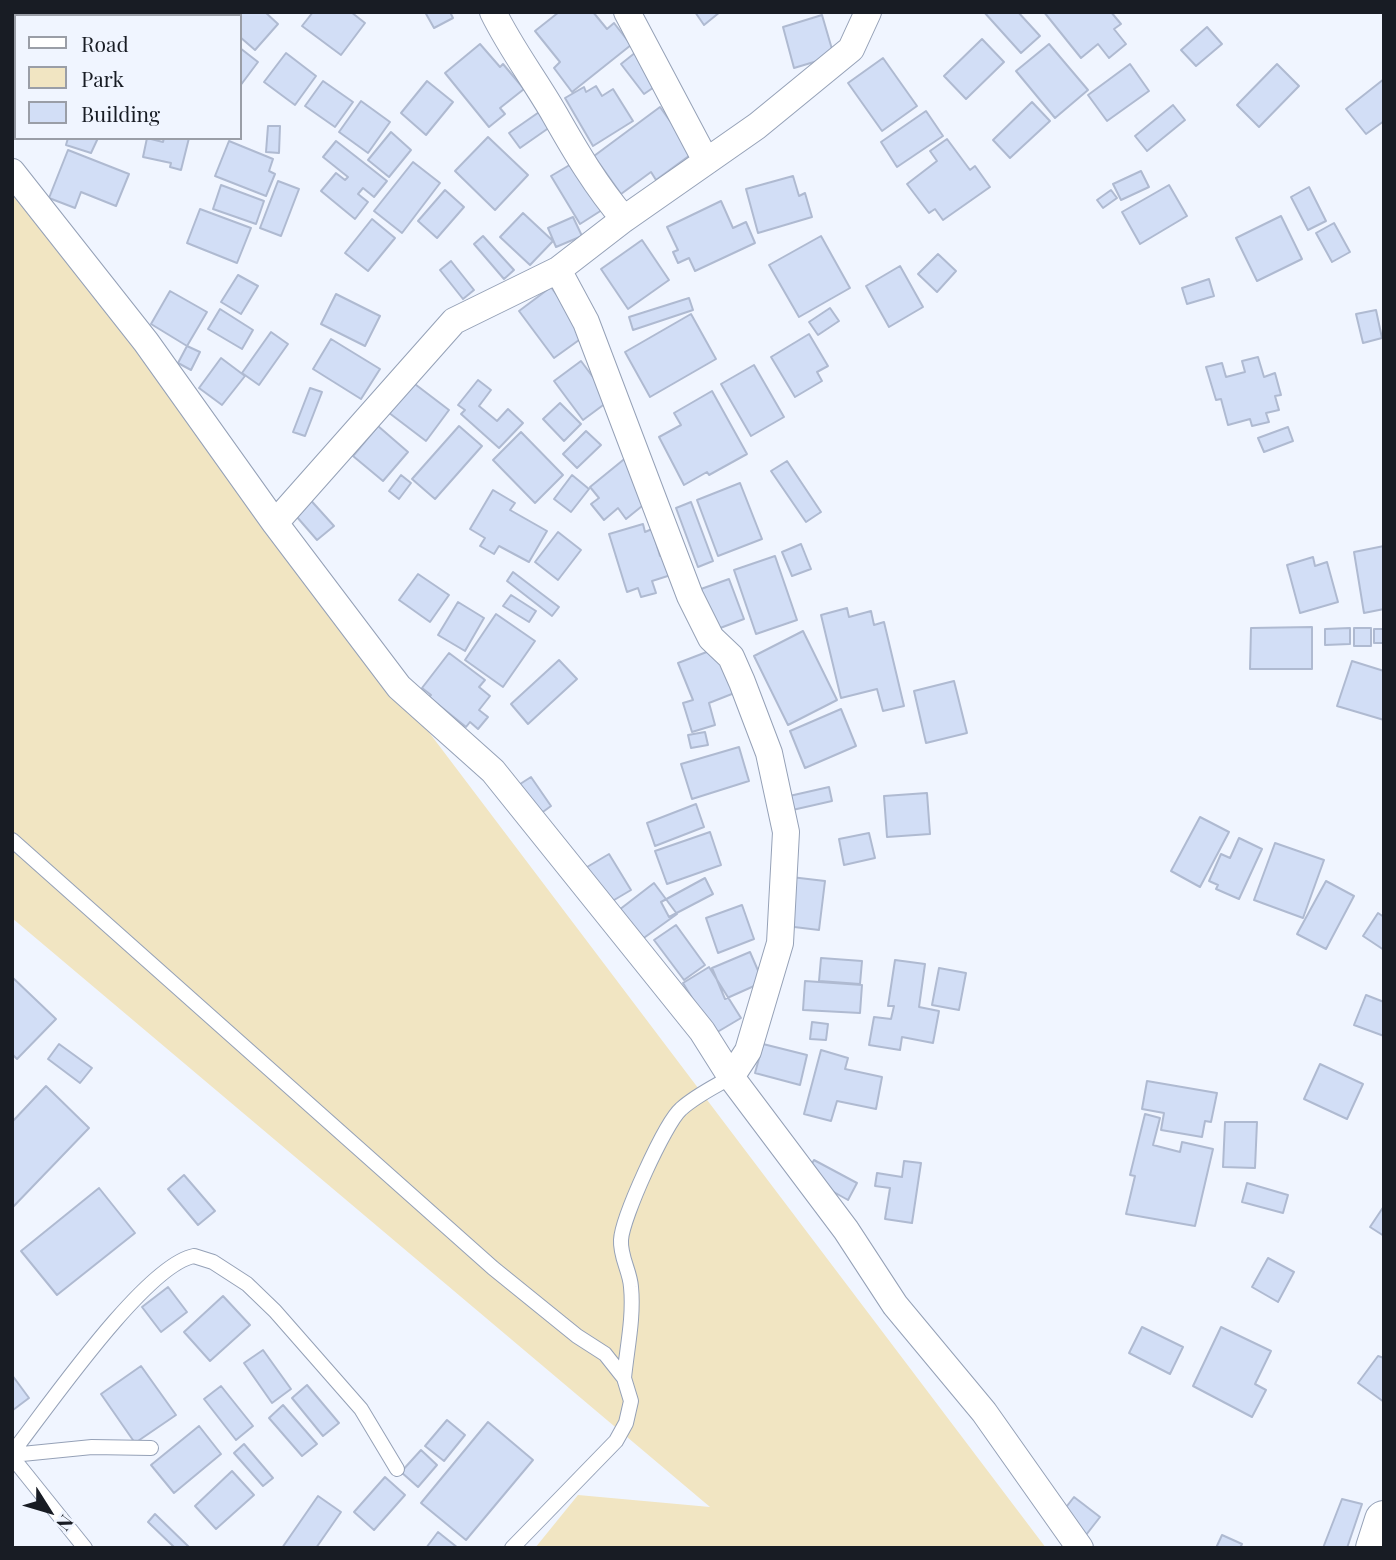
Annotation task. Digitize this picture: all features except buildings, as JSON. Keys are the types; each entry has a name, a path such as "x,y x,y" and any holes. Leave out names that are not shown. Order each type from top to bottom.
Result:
{"street":[{"path":"493,12 510,48 555,114 574,152 624,219"},
{"path":"627,12 706,161"},
{"path":"275,523 454,321 558,270 624,219 757,126 850,49 868,12"},
{"path":"12,172 146,342 275,523 399,687 503,783 702,1031 731,1077 846,1230 895,1305 984,1412 1080,1548"},
{"path":"558,270 586,322 690,596 711,638 731,657 769,753 786,832 780,943 748,1051 731,1077"},
{"path":"1375,1548 1384,1520"}],"lane":[{"path":"12,840 493,1268 605,1354 624,1378 631,1401 626,1423 616,1441 512,1548"},
{"path":"624,1378 632,1307 631,1283 621,1238 626,1222 662,1133 679,1110 731,1077"},
{"path":"12,1455 89,1354 154,1281 173,1265 194,1256 213,1262 247,1284 275,1311 361,1409 397,1469"},
{"path":"12,1455 92,1447 151,1448"},
{"path":"12,1455 85,1548"}],"green space":[{"path":"12,181 1046,1548 535,1548 578,1495 710,1507 12,918"}]}
